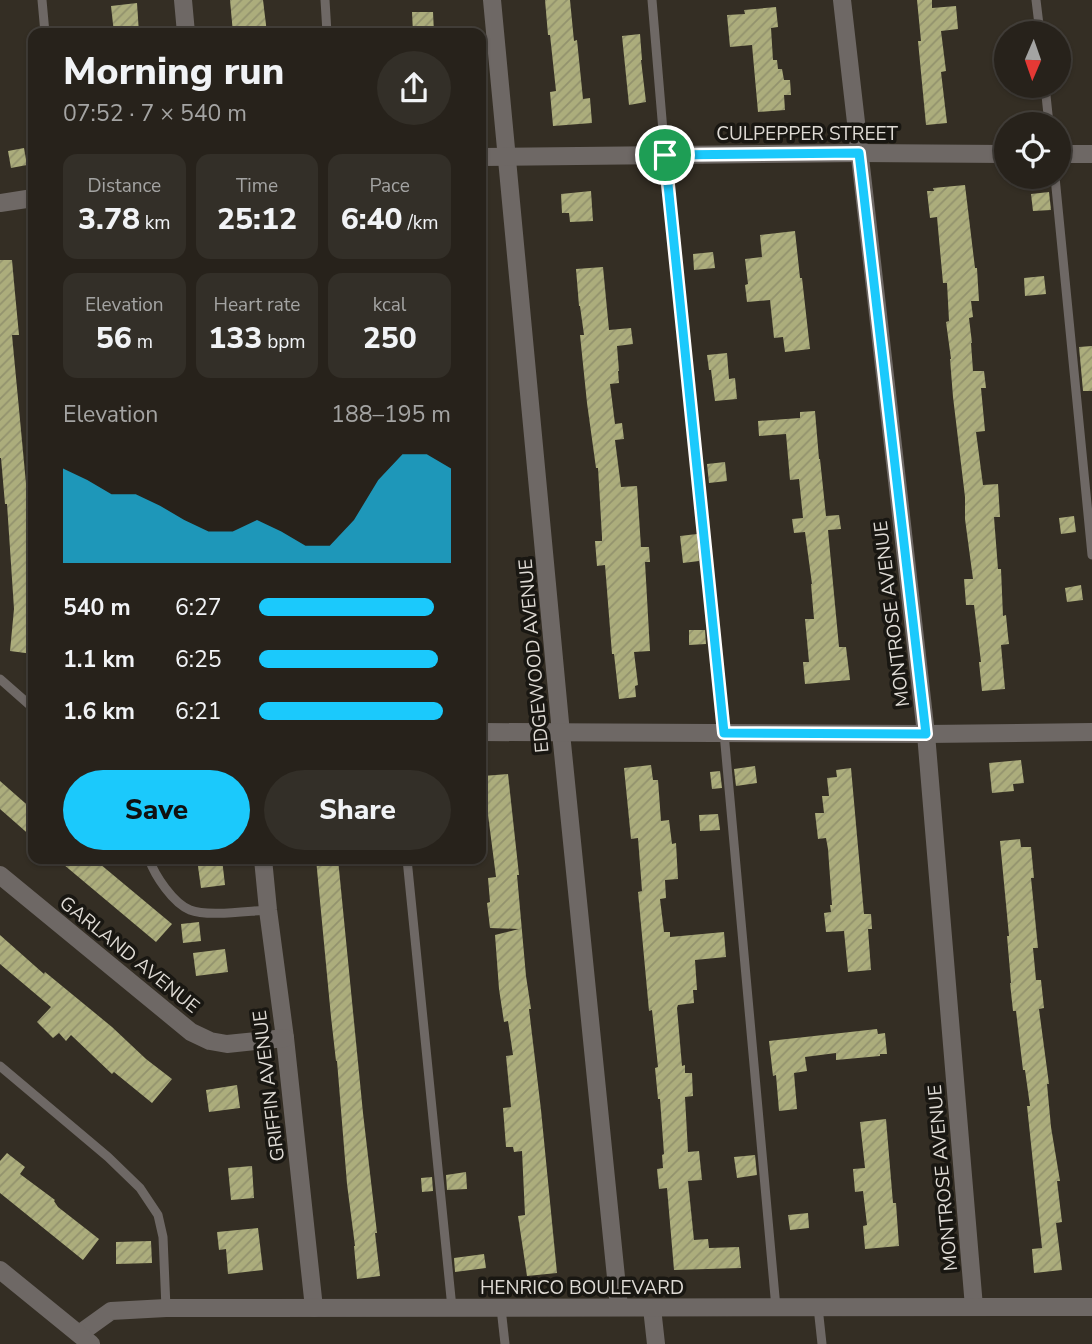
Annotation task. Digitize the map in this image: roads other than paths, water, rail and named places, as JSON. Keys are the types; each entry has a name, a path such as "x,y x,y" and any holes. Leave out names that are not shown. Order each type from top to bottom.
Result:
{"street":[{"path":"183,0 186,28"},
{"name":"EDGEWOOD AVENUE","path":"492,0 561,733 619,1307"},
{"name":"MONTROSE AVENUE","path":"842,0 926,734 974,1307"},
{"name":"CULPEPPER STREET","path":"486,157 994,154"},
{"path":"1071,154 1092,154"},
{"path":"0,203 28,199"},
{"path":"486,732 1092,732"},
{"name":"GRIFFIN AVENUE","path":"263,864 314,1308"},
{"name":"GARLAND AVENUE","path":"0,875 191,1031 210,1041 228,1044 285,1038"},
{"path":"0,1270 85,1339"},
{"name":"HENRICO BOULEVARD","path":"85,1339 111,1311 166,1308 1092,1307"},
{"path":"652,1308 656,1344"}],"lane":[{"path":"42,0 45,28"},
{"path":"325,0 327,28"},
{"path":"652,0 665,155 724,733 776,1308"},
{"path":"1036,0 1039,21"},
{"path":"1056,189 1092,555"},
{"path":"0,679 28,704"},
{"path":"150,864 170,895 190,910 216,914 268,910"},
{"path":"408,864 452,1308"},
{"path":"0,1066 108,1157 140,1188 158,1215 163,1237 166,1308"},
{"path":"818,1307 822,1344"},
{"path":"501,1308 505,1344"}]}
